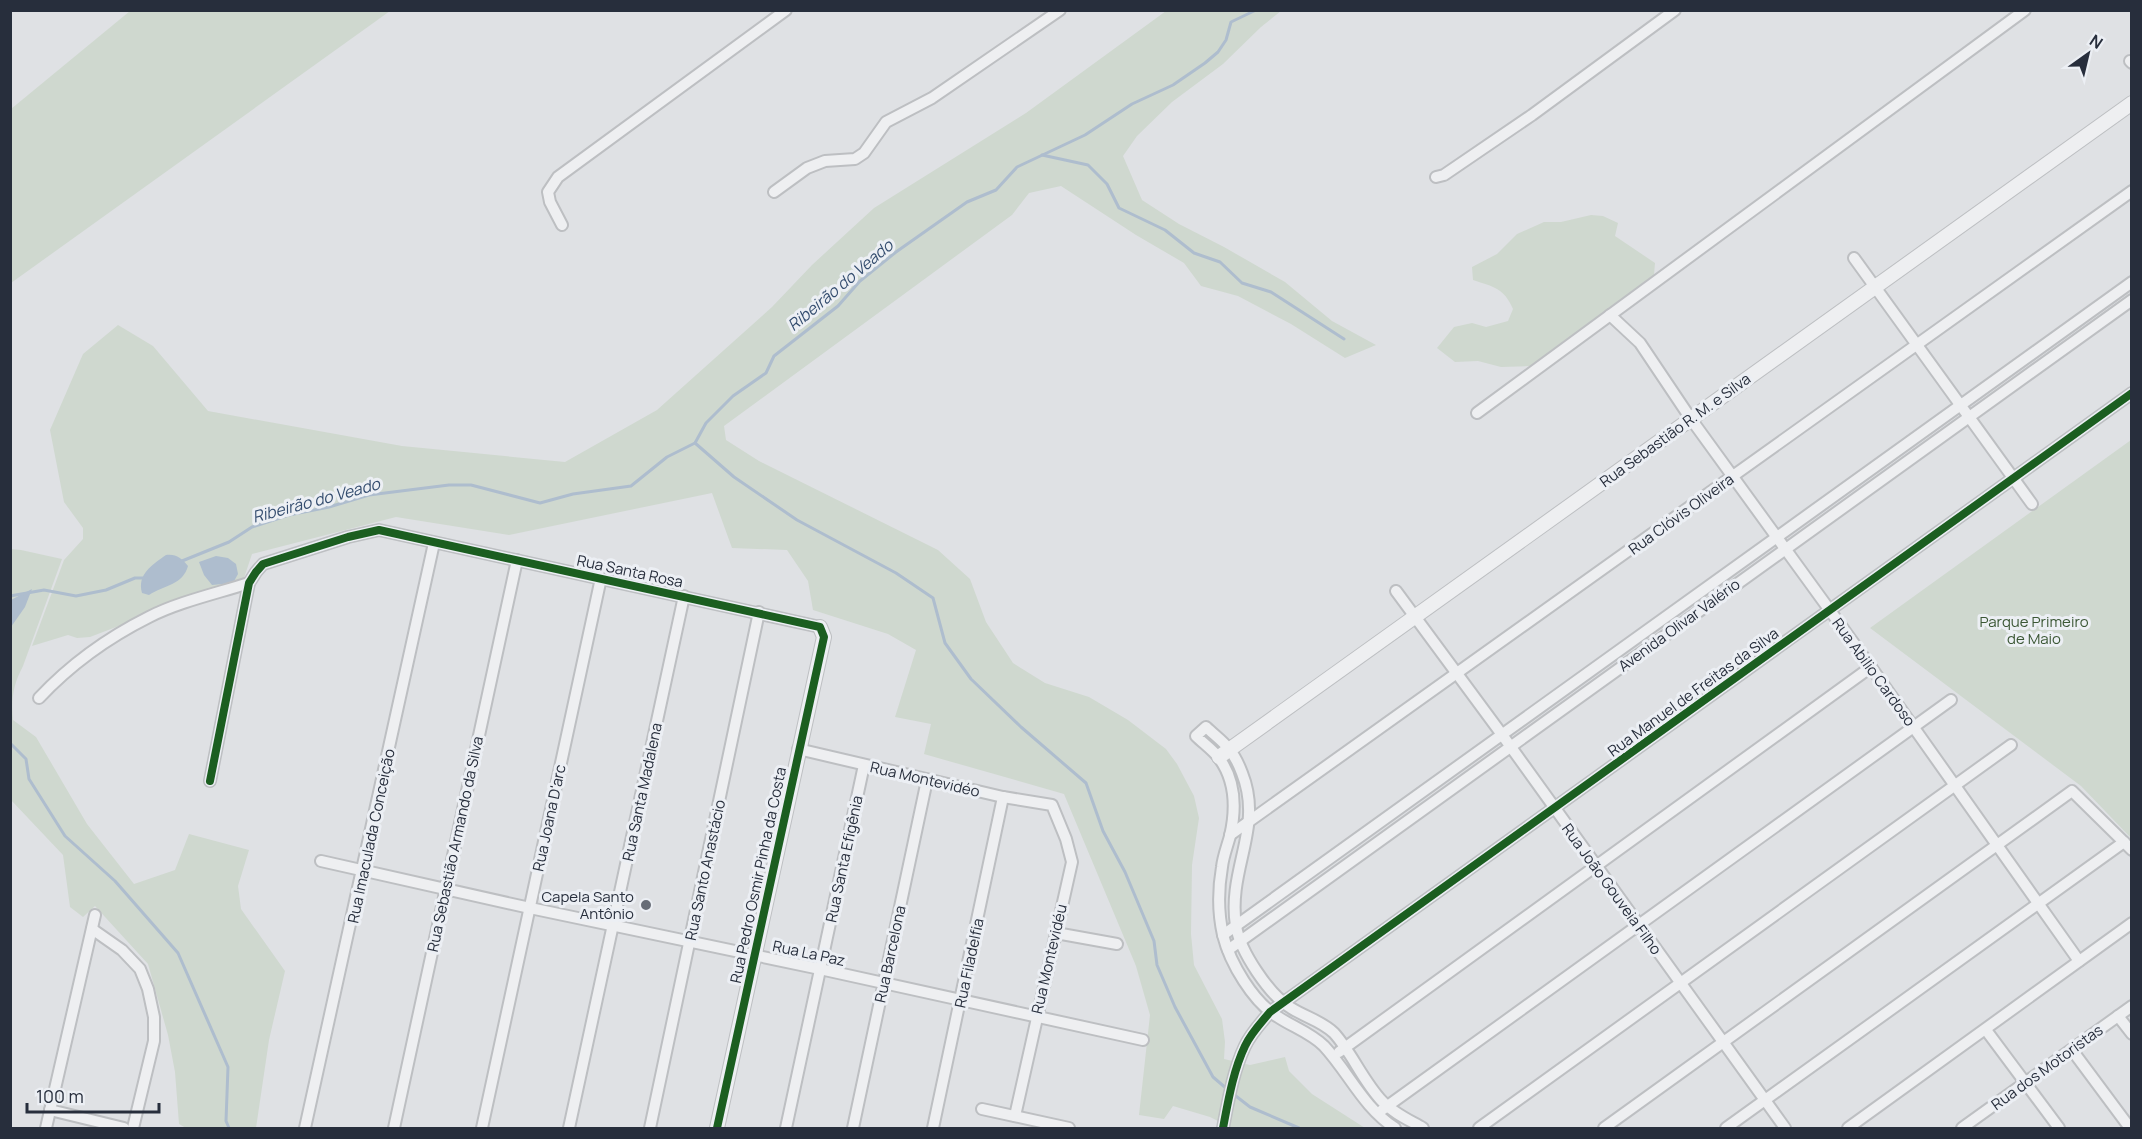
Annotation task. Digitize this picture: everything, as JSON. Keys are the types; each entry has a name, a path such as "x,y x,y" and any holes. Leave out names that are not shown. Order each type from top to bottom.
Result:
{"street":[{"path":"562,225 550,202 548,192 558,177 786,10"},
{"path":"774,192 807,168 825,161 855,159 864,153 886,122 932,98 1060,10"},
{"path":"1436,177 1444,175 1532,116 1675,10"},
{"path":"1478,413 2025,10"},
{"name":"Rua Sebastião R. M. e Silva","path":"1224,753 2132,103"},
{"name":"Rua Clóvis Oliveira","path":"1230,836 2132,192"},
{"path":"1854,258 2032,504"},
{"path":"1223,935 2132,282"},
{"name":"Avenida Olivar Valério","path":"1228,950 2132,300"},
{"name":"Rua Abilio Cardoso","path":"1610,315 1640,344 1691,419 1914,727 2079,961"},
{"name":"Rua Manuel de Freitas da Silva","path":"1223,1128 1244,1047 1254,1030 1270,1012 2132,393"},
{"name":"Rua Santa Rosa","path":"249,583 263,564 348,537 379,530 820,627"},
{"name":"Rua Imaculada Conceição","path":"305,1128 434,543"},
{"name":"Rua Sebastião Armando da Silva","path":"394,1128 517,560"},
{"name":"Rua Joana D'arc","path":"482,1128 601,578"},
{"path":"39,698 57,679 91,653 150,616 249,583 210,781"},
{"name":"Rua João Gouveia Filho","path":"1396,591 1785,1128"},
{"name":"Rua Santa Madalena","path":"569,1128 684,596"},
{"name":"Rua Santo Anastácio","path":"650,1128 759,612"},
{"name":"Rua Pedro Osmir Pinha da Costa","path":"717,1128 824,637 820,627"},
{"path":"1332,1057 1871,667"},
{"path":"1376,1114 1951,700"},
{"path":"1196,736 1206,727 1224,753 1239,765 1250,798 1250,821 1237,873 1233,902 1240,941 1252,964 1284,1003 1327,1027 1387,1106 1423,1128"},
{"path":"1479,1128 2012,745"},
{"name":"Rua Montevidéo","path":"798,749 1003,797 1052,805"},
{"path":"1224,753 1234,794 1234,812 1222,866 1219,913 1223,935 1238,972 1270,1012 1317,1040 1360,1096 1376,1114 1395,1128"},
{"name":"Rua Santa Efigênia","path":"786,1128 864,765"},
{"name":"Rua Barcelona","path":"853,1128 927,780"},
{"path":"1604,1128 2072,791 2128,846 2038,903 1726,1128"},
{"name":"Rua Filadelfia","path":"933,1128 1003,797"},
{"name":"Rua Montevidéu","path":"1015,1116 1072,862 1066,839 1052,805"},
{"name":"Rua La Paz","path":"321,861 445,890 1143,1040"},
{"path":"46,1128 95,915"},
{"path":"1848,1128 2132,923"},
{"path":"92,929 128,956 140,969 148,989 154,1017 154,1041 133,1128"},
{"path":"1056,933 1117,944"},
{"name":"Rua dos Motoristas","path":"1962,1128 2132,1006"},
{"path":"2118,1016 2132,1034"},
{"path":"1986,1030 2059,1128"},
{"path":"2072,1050 2130,1128"},
{"path":"982,1109 1053,1127 1069,1128"},
{"path":"50,1110 124,1128"}],"green space":[{"path":"130,11 390,11 11,283 11,109"},
{"path":"1166,11 1281,11 1223,64 1172,102 1137,136 1123,156 1142,200 1179,224 1285,282 1332,321 1376,345 1345,358 1291,324 1238,296 1201,286 1184,263 1061,186 1029,193 1012,215 724,426 726,440 759,461 938,550 970,579 986,622 1013,663 1045,683 1089,697 1128,720 1166,749 1194,796 1199,818 1192,865 1191,934 1194,965 1222,1019 1225,1042 1224,1059 1250,1065 1285,1057 1289,1071 1312,1094 1365,1128 1232,1128 1210,1117 1173,1106 1164,1119 1139,1115 1150,1015 1136,966 1064,794 924,754 931,724 895,717 916,650 888,634 813,610 808,581 787,550 732,548 712,493 509,535 396,517 252,554 244,578 90,637 77,638 68,635 32,646 64,560 83,539 83,528 64,502 50,430 83,354 118,325 153,346 208,411 402,446 565,462 657,410 772,307 812,265 874,208 1026,113"},
{"path":"1591,215 1603,216 1618,223 1615,236 1655,263 1654,275 1531,366 1501,367 1478,361 1455,362 1437,348 1454,327 1472,323 1486,327 1508,321 1513,309 1510,302 1498,289 1473,280 1472,267 1497,254 1517,234 1544,222 1561,222"},
{"name":"Parque Primeiro de Maio","path":"2131,440 2131,838 2081,786 1870,628"},
{"path":"11,549 62,559 15,686 13,720 36,737 87,824 134,884 175,870 189,834 249,850 238,886 241,909 285,971 269,1040 256,1128 186,1128 179,1124 175,1072 168,1035 148,964 95,906 83,917 70,907 63,855 11,800"}],"water":[{"path":"166,555 176,556 183,561 188,566 186,572 177,581 149,595 142,593 144,575 151,566"},
{"path":"216,556 228,558 236,564 238,574 233,583 212,585 204,575 199,562"},
{"path":"32,589 25,607 11,627 11,600"}],"waterway":[{"name":"Ribeirão do Veado","path":"182,561 229,542 252,527 289,515 329,507 369,495 449,485 471,485 540,503 573,494 631,486 667,457 695,443 706,423 733,396 766,373 774,356 838,306 860,281 896,252 967,202 996,190 1017,167 1085,135 1132,104 1173,85 1218,52 1226,40 1231,22 1256,10"},
{"path":"1042,155 1088,165 1107,184 1119,208 1165,230 1194,253 1220,262 1242,283 1271,292 1344,339"},
{"path":"695,443 734,477 797,520 896,573 933,598 945,643 971,679 1021,727 1086,783 1103,831 1125,872 1154,941 1157,965 1175,1007 1213,1077 1227,1089"},
{"name":"Ribeirão do Veado","path":"10,596 44,590 76,596 106,590 135,578 146,578"},
{"path":"10,743 26,759 29,779 65,836 115,881 178,953 228,1067 226,1121 229,1128"},
{"path":"1232,1093 1250,1107 1299,1128"}],"cycle path":[{"path":"1223,1128 1231,1087 1245,1046 1256,1028 1270,1012 2132,393"},
{"path":"210,781 249,583 263,564 348,537 379,530 820,627 824,637 717,1128"}],"place":[{"name":"Capela Santo Antônio","path":"646,905"}]}
